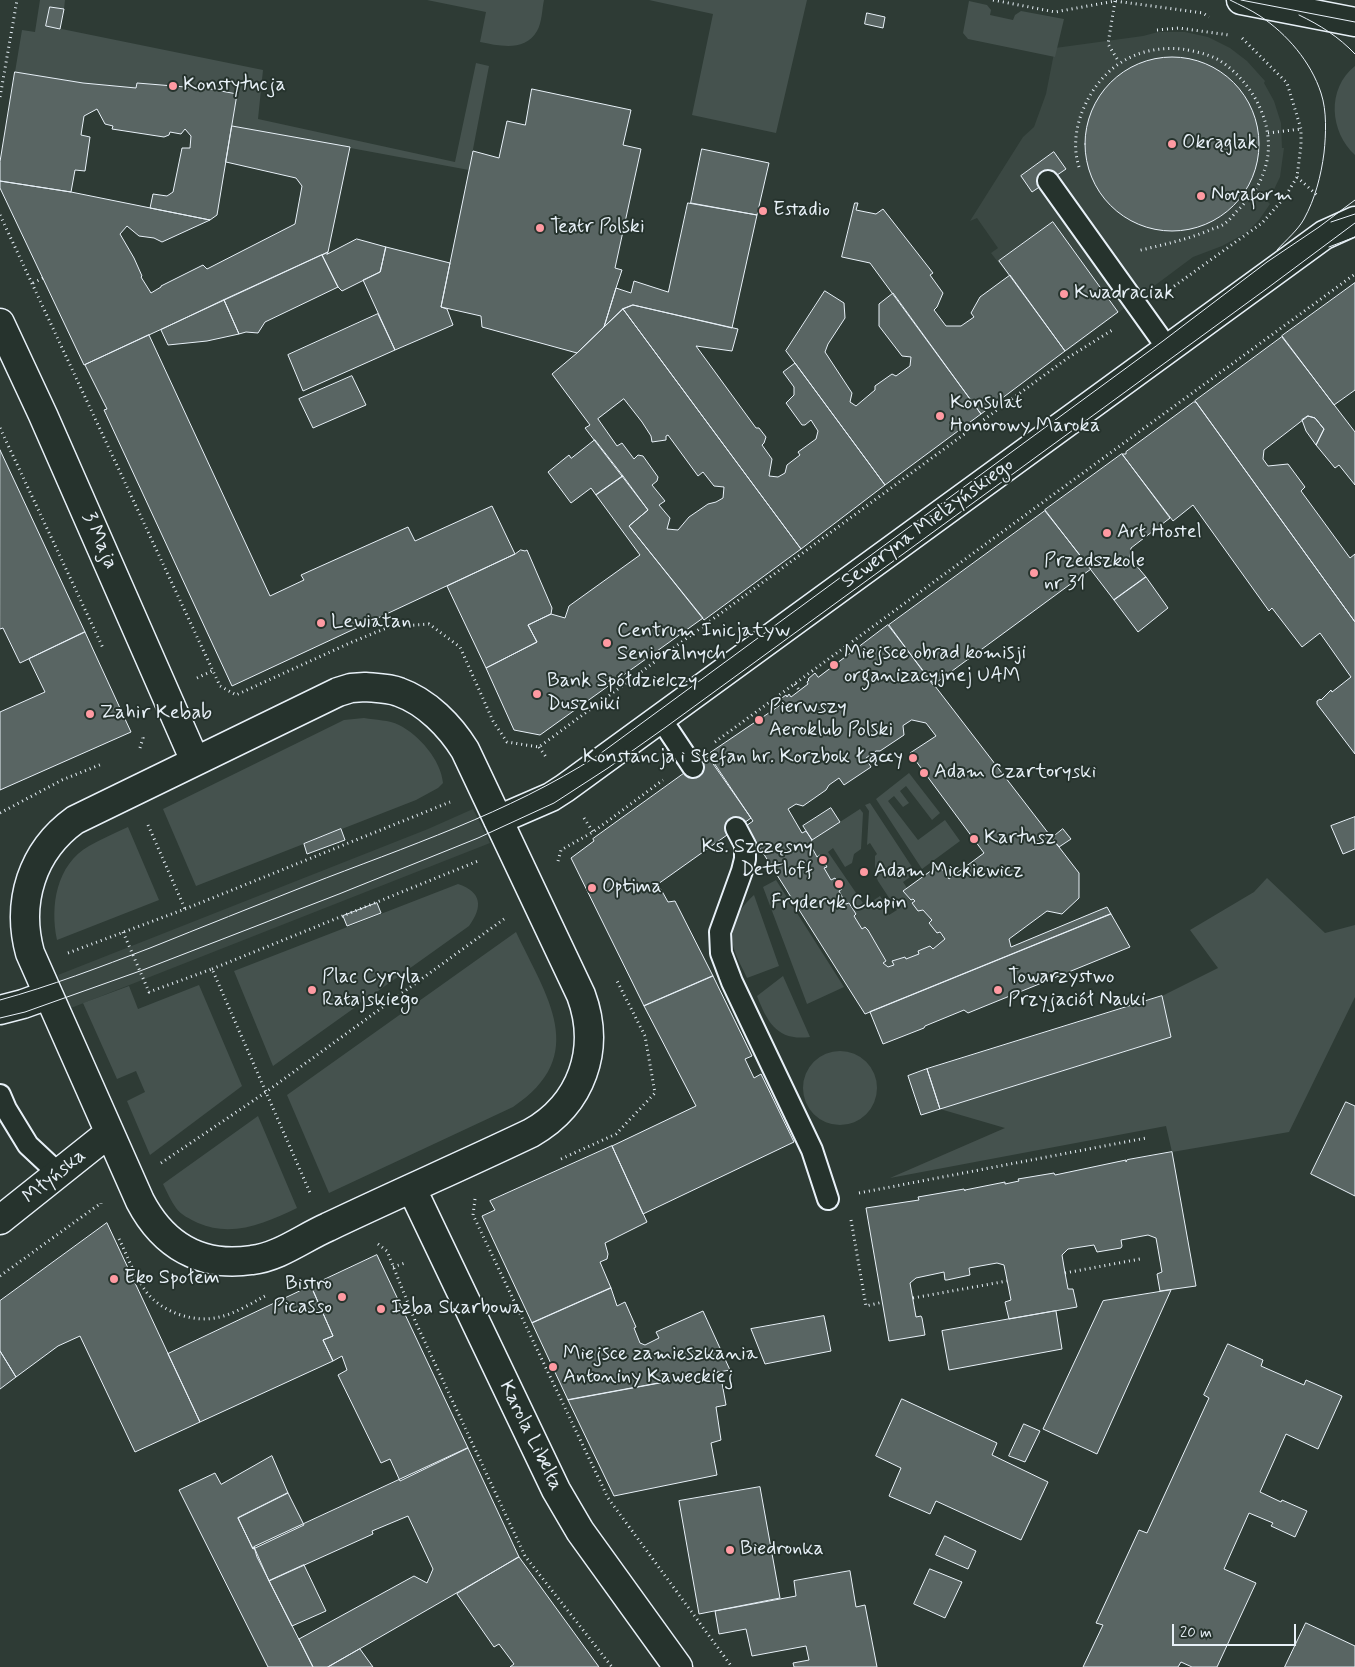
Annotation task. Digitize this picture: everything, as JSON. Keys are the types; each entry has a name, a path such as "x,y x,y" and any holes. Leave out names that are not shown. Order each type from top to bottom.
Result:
{"street":[{"path":"1241,0 1355,22"},
{"name":"Seweryna Mielżyńskiego","path":"498,820 551,798 1324,235 1355,221"},
{"name":"3 Maja","path":"0,323 43,415 195,761"},
{"path":"365,687 400,692 424,706 457,737 498,820 587,1010 590,1038 582,1077 569,1100 561,1110 542,1126 265,1257 252,1260 220,1261 181,1249 170,1241 148,1218 30,953 24,925 27,894 41,855 57,835 75,820 338,692 351,688 365,687"},
{"path":"0,1010 23,1004 48,994"},
{"name":"Młyńska","path":"0,1220 109,1133"},
{"name":"Karola Libelta","path":"412,1189 556,1490 580,1531 678,1667"}],"lane":[{"path":"1048,181 1168,348"},
{"path":"661,719 691,764"},
{"path":"736,828 745,845 745,860 720,932 721,953 732,982 812,1150 828,1199"},
{"path":"0,1095 6,1109 28,1145 59,1174"}],"path":[{"path":"0,97 17,0"},
{"path":"994,0 1055,12 1115,1 1203,14 1211,18"},
{"path":"1115,1 1108,44 1119,62"},
{"path":"1157,30 1179,28 1233,36"},
{"path":"0,215 220,686 236,695 352,642 389,628 429,624 460,648 493,721 507,742 539,747 1070,357 1142,312 1262,223 1285,197 1298,177 1301,129 1287,83 1242,37"},
{"path":"1080,171 1075,139 1080,117 1088,96 1103,76 1119,62 1142,51 1167,48 1194,51 1218,59 1249,88 1260,107 1268,134 1268,157 1263,175 1250,198 1223,224 1192,238 1136,251 1140,258"},
{"path":"1268,134 1301,129"},
{"path":"1298,177 1310,187"},
{"path":"558,863 561,850 593,832 691,764 795,684 1355,274"},
{"path":"33,283 43,278"},
{"path":"0,428 106,653"},
{"path":"753,584 756,589"},
{"path":"795,684 799,690"},
{"path":"133,751 140,748 144,738 140,730"},
{"path":"0,813 62,780 110,761"},
{"path":"65,954 185,909 452,801"},
{"path":"147,822 185,909"},
{"path":"123,932 149,992 212,969 479,860"},
{"path":"157,1166 266,1092 535,898"},
{"path":"212,969 312,1196"},
{"path":"556,1161 616,1134 655,1093 645,1036 614,976"},
{"path":"857,1194 1146,1138"},
{"path":"475,1198 473,1215 608,1498 732,1667"},
{"path":"0,1276 101,1203 105,1212"},
{"path":"850,1214 866,1306 882,1302"},
{"path":"118,1238 136,1274 149,1294 168,1310 191,1318 215,1318 238,1310 273,1292"},
{"path":"376,1242 387,1251 416,1323 525,1556 612,1667"},
{"path":"1065,1273 1140,1259"},
{"path":"393,1267 405,1263"},
{"path":"912,1298 1007,1282"}],"shaded area":[{"path":"40,0 65,0 64,9 47,26 263,70 258,119 455,162 476,63 489,66 469,170 232,126 237,94 200,90 106,86 15,72 22,30 35,32"},
{"path":"427,0 544,0 539,28 532,38 519,45 504,46 480,42 486,12"},
{"path":"649,0 807,0 776,133 692,115 713,14"},
{"path":"969,1 987,5 991,10 990,15 1013,20 1015,15 1021,11 1064,19 1055,57 968,39 963,33"},
{"path":"1158,32 1185,32 1208,37 1230,48 1247,61 1265,81 1264,83 1274,101 1281,123 1282,148 1284,148 1280,177 1268,202 1270,204 1259,220 1246,233 1222,246 1193,257 1067,351 991,253 998,248 977,218 970,221 1023,137 1034,127 1046,94 1055,48 1143,36"},
{"path":"1355,66 1355,155 1340,135 1336,123 1335,110 1339,86"},
{"path":"364,718 395,723 407,729 428,749 438,766 443,783 438,788 416,800 196,886 163,809 344,720"},
{"path":"909,773 940,813 932,820 906,786 900,791 909,803 903,807 894,796 888,801 918,840 945,820 960,841 922,869 876,799"},
{"path":"870,803 916,873 903,882 907,888 904,891 910,900 913,899 915,901 912,903 918,910 923,910 932,920 929,923 945,939 933,949 930,946 919,954 893,961 894,965 888,967 883,963 886,960 868,930 865,927 862,929 854,916 856,914 849,903 846,904 839,891 841,889 831,880 824,868 826,866 820,855 817,857 810,844 812,840 860,809 863,813 861,849 854,854 852,863 845,867 833,848 828,852 865,906 880,896 883,901 880,903 889,915 897,910 875,874 875,856 877,854 870,843 867,845 869,811 865,805"},
{"path":"473,809 490,843 71,1008 58,975 428,829"},
{"path":"128,827 159,900 57,940 54,914 55,900 58,887 69,864 89,846"},
{"path":"1267,878 1325,933 1355,925 1355,997 1289,1132 1172,1152 1166,1126 890,1178 1005,1128 940,1109 1137,1048 1162,996 1218,968 1190,930 1254,892"},
{"path":"776,880 844,987 807,1004 763,887"},
{"path":"458,884 472,891 478,901 477,913 469,926 273,1066 234,971"},
{"path":"754,895 779,966 747,978 734,949 732,934 739,912"},
{"path":"516,932 549,1002 555,1024 556,1046 551,1067 537,1087 513,1107 329,1193 287,1095"},
{"path":"783,976 810,1037 799,1038 782,1033 770,1022 761,1006 757,996"},
{"path":"199,985 242,1086 150,1155 127,1101 145,1092 136,1071 117,1079 83,1003 129,986 138,1009"},
{"path":"840,1051 854,1054 866,1062 874,1074 877,1088 874,1102 866,1114 854,1122 840,1125 826,1122 814,1114 806,1102 803,1088 806,1074 814,1062 826,1054"},
{"path":"258,1116 297,1208 273,1219 236,1229 211,1227 198,1223 180,1213 163,1184"}],"building":[{"path":"50,7 64,9 60,29 46,26"},
{"path":"867,13 885,17 883,28 865,24"},
{"name":"Okrąglak","path":"1163,57 1181,57 1213,67 1234,82 1249,103 1259,135 1259,153 1249,185 1234,206 1213,221 1197,227 1181,231 1163,231 1131,221 1110,206 1095,185 1089,169 1085,153 1085,135 1095,103 1110,82 1131,67 1147,61"},
{"path":"15,72 83,83 136,88 137,83 210,89 237,94 217,215 210,220 150,208 153,194 167,196 173,192 182,148 190,148 191,136 185,129 181,134 170,132 169,135 164,137 112,129 113,126 105,124 97,109 84,116 81,135 90,137 85,171 75,170 71,192 0,181 0,162"},
{"name":"Teatr Polski","path":"532,89 631,110 623,145 641,149 615,268 622,270 604,327 577,353 482,327 481,316 441,307 473,151 499,158 507,121 525,125"},
{"path":"232,126 350,147 328,252 84,365 0,188 0,181 71,192 210,220 162,242 154,238 139,236 127,226 120,234 151,293 203,265 207,269 295,224 302,186 296,178 226,162"},
{"path":"702,149 769,163 757,215 691,203"},
{"path":"1054,152 1066,169 1032,192 1021,176"},
{"path":"688,203 757,215 732,328 633,305 623,309 604,327 616,288 631,293 634,281 668,292"},
{"path":"855,203 858,203 856,210 876,214 883,209 933,273 930,275 943,293 934,310 946,326 961,326 974,317 971,313 980,297 1010,275 1065,351 981,414 870,263 842,257"},
{"name":"Kwadraciak","path":"1053,222 1118,312 1065,351 999,261"},
{"path":"357,239 386,247 380,272 342,291 338,287 322,255"},
{"path":"386,247 450,263 441,307 447,309 453,325 395,350 363,280 380,272"},
{"path":"322,255 338,287 265,322 258,333 246,332 239,334 224,300"},
{"path":"1355,283 1355,390 1334,405 1282,336"},
{"path":"825,291 844,303 845,318 825,352 852,393 850,402 856,406 875,390 875,386 892,374 896,376 910,366 911,357 902,356 879,326 879,304 893,293 981,414 885,485 786,351"},
{"path":"224,300 239,334 207,341 168,345 161,330"},
{"path":"633,305 738,329 732,351 696,346 756,428 759,428 766,437 762,445 772,459 769,476 778,477 785,473 787,465 800,455 798,452 816,439 818,431 811,420 802,425 786,403 794,395 794,387 783,372 795,363 885,485 801,549 623,309"},
{"path":"623,309 801,549 704,620 629,526 648,510 585,428 590,425 552,374","holes":["624,399 651,436 652,442 666,440 668,435 698,476 703,472 714,486 724,487 723,498 708,504 689,517 678,530 667,529 670,518 659,505 665,501 652,485 657,481 658,477 643,456 638,455 634,459 622,443 617,446 598,419"]},
{"path":"378,314 395,350 303,391 288,355"},
{"path":"149,335 270,596 304,580 301,575 408,527 415,541 492,506 515,554 232,686 104,410 107,409 85,365"},
{"path":"1282,337 1355,432 1355,485 1339,465 1335,468 1316,445 1324,429 1315,418 1308,416 1264,450 1263,459 1268,466 1288,464 1305,487 1301,491 1350,558 1355,554 1355,622 1195,401"},
{"path":"352,376 366,405 313,428 299,399"},
{"path":"1196,402 1355,622 1355,754 1317,704 1317,701 1351,677 1320,633 1302,647 1272,608 1269,611 1193,505 1173,521 1122,454 1126,454 1126,452"},
{"path":"1308,416 1315,418 1324,429 1316,445 1306,431 1302,420"},
{"path":"595,440 623,476 596,495 591,488 571,503 548,472 569,455 571,458"},
{"path":"0,450 85,632 20,663 3,628 0,629"},
{"name":"Art Hostel","path":"1122,454 1170,518 1131,548 1130,558 1146,577 1114,600 1045,510"},
{"path":"623,476 648,510 629,526 703,618 540,735 514,730 486,668 537,642 528,625 551,614 565,618 569,606 640,555 596,495"},
{"path":"1045,511 1091,569 933,685 889,625"},
{"path":"521,550 527,550 552,608 551,614 528,625 537,642 486,668 447,586"},
{"path":"1146,577 1168,608 1138,632 1114,600"},
{"path":"888,625 1079,873 1079,898 1062,914 1047,911 1009,939 1011,947 1107,907 1111,914 865,1014 746,826 753,821 708,754 782,704 779,700 786,695 787,697 789,694 791,697 808,684 808,679 815,673 818,677","holes":["912,720 926,723 936,736 910,753 984,853 949,879 939,865 903,891 911,900 915,901 912,903 918,911 923,910 932,920 929,923 945,939 933,949 930,946 918,951 919,954 906,959 905,957 892,961 894,965 888,967 883,963 886,961 868,930 865,927 862,929 849,903 846,904 839,891 842,889 835,878 831,880 824,868 827,867 820,855 817,857 810,844 812,840 806,831 802,833 788,809 796,804 803,806 839,778 844,785 871,767 866,758 904,735 903,726"]},
{"path":"85,632 131,732 0,790 0,712 45,692 29,659"},
{"path":"707,757 751,818 658,884 668,902 675,901 713,976 644,1006 571,858 594,841 593,839"},
{"path":"831,808 840,822 812,840 803,826"},
{"path":"1355,817 1355,849 1343,854 1331,826"},
{"path":"341,829 345,840 307,854 304,844"},
{"path":"1063,829 1071,839 1059,847 1052,838"},
{"path":"377,903 381,913 347,926 343,916"},
{"path":"1111,914 1130,947 968,1013 964,1010 883,1044 870,1012"},
{"path":"713,976 752,1056 745,1059 754,1078 761,1074 794,1142 643,1214 612,1146 696,1106 644,1006"},
{"path":"1162,996 1171,1037 940,1109 927,1069"},
{"path":"927,1069 940,1109 921,1115 908,1076"},
{"path":"1346,1102 1355,1106 1355,1196 1311,1174"},
{"path":"612,1146 647,1222 605,1243 608,1254 607,1259 600,1262 611,1288 532,1323 482,1216 495,1210 490,1201"},
{"path":"1172,1152 1196,1286 1160,1291 1157,1274 1162,1272 1156,1238 1148,1235 1121,1240 1121,1248 1097,1252 1094,1245 1068,1249 1062,1255 1068,1289 1073,1289 1077,1307 1009,1319 1005,1302 1011,1300 1004,1265 997,1263 969,1268 970,1275 947,1280 945,1280 944,1272 916,1278 910,1283 916,1317 921,1316 922,1318 925,1335 889,1341 866,1208 919,1200 918,1197 964,1189 965,1191 1005,1182 1005,1184 1019,1181 1018,1179 1054,1173 1055,1175"},
{"path":"107,1223 200,1422 135,1452 80,1336 58,1346 16,1377 0,1351 0,1301"},
{"path":"377,1255 468,1448 400,1481 390,1459 381,1463 338,1375 347,1370 342,1356 333,1361 323,1340 333,1336 311,1286"},
{"path":"311,1286 333,1336 323,1340 333,1361 200,1422 168,1354"},
{"path":"611,1288 617,1306 625,1302 636,1327 634,1328 640,1343 645,1345 659,1338 656,1332 703,1311 730,1370 568,1400 532,1323"},
{"path":"1171,1290 1097,1454 1043,1429 1103,1301"},
{"path":"1056,1311 1062,1349 949,1370 942,1331"},
{"path":"824,1316 831,1351 765,1364 751,1329"},
{"path":"1228,1344 1263,1360 1261,1366 1304,1385 1306,1380 1342,1396 1318,1449 1286,1434 1260,1492 1307,1511 1295,1537 1271,1526 1273,1523 1249,1513 1224,1569 1256,1583 1217,1667 1192,1667 1181,1662 1178,1667 1083,1667 1103,1625 1096,1623 1139,1530 1147,1533 1209,1398 1204,1395"},
{"path":"0,1351 16,1377 0,1389"},
{"path":"720,1372 726,1405 716,1407 721,1440 711,1443 717,1475 614,1496 568,1400"},
{"path":"902,1399 997,1443 992,1455 1048,1482 1021,1540 936,1501 930,1514 889,1496 901,1468 876,1456"},
{"path":"1024,1424 1040,1431 1025,1462 1009,1456"},
{"path":"468,1448 519,1557 328,1667 313,1667 299,1639 414,1576 427,1583 433,1569 408,1516 372,1531 373,1534 269,1581 254,1547"},
{"path":"272,1456 288,1493 238,1518 313,1667 268,1667 179,1490 215,1473 221,1484"},
{"name":"Biedronka","path":"760,1487 780,1598 699,1614 679,1501"},
{"path":"288,1493 304,1525 253,1549 238,1518"},
{"path":"945,1536 976,1551 968,1569 936,1555"},
{"path":"519,1557 599,1667 510,1667 514,1664 499,1644 494,1647 457,1594"},
{"path":"304,1565 326,1611 292,1626 269,1581"},
{"path":"930,1569 962,1582 945,1618 914,1604"},
{"path":"850,1571 856,1607 865,1605 877,1667 794,1667 793,1663 809,1660 806,1646 752,1656 746,1629 719,1634 715,1611 796,1596 794,1581"},
{"path":"1306,1623 1355,1646 1355,1667 1285,1667"},
{"path":"360,1649 373,1667 328,1667"}],"tram line":[{"path":"1230,0 1260,16 1289,40 1311,70 1323,100 1325,138 1323,162 1317,187 1308,211 1301,223 1277,250"},
{"path":"1241,0 1355,22"},
{"path":"1299,15 1329,32 1355,54"},
{"path":"0,1000 113,962 456,828 528,795 597,756 1163,341 1267,262 1355,200"},
{"path":"1331,222 1355,214"},
{"path":"0,1018 25,1012 140,971 339,894 478,838 554,803 666,727 1355,223"},
{"path":"1329,247 1355,237"}],"place":[{"name":"Konstytucja","path":"173,86"},
{"name":"Okrąglak","path":"1172,144"},
{"name":"Novaform","path":"1201,196"},
{"name":"Estadio","path":"763,211"},
{"name":"Teatr Polski","path":"540,228"},
{"name":"Kwadraciak","path":"1064,294"},
{"name":"Konsulat Honorowy Maroka","path":"940,416"},
{"name":"Art Hostel","path":"1107,533"},
{"name":"Przedszkole nr 31","path":"1034,573"},
{"name":"Lewiatan","path":"321,623"},
{"name":"Centrum Inicjatyw Senioralnych","path":"607,643"},
{"name":"Miejsce obrad komisji organizacyjnej UAM","path":"834,665"},
{"name":"Bank Spółdzielczy Duszniki","path":"537,694"},
{"name":"Zahir Kebab","path":"90,714"},
{"name":"Pierwszy Aeroklub Polski","path":"759,720"},
{"name":"Konstancja i Stefan hr. Korzbok Łąccy","path":"913,758"},
{"name":"Adam Czartoryski","path":"924,773"},
{"name":"Kartusz","path":"974,839"},
{"name":"Ks. Szczęsny Dettloff","path":"823,860"},
{"name":"Adam Mickiewicz","path":"864,872"},
{"name":"Fryderyk Chopin","path":"839,884"},
{"name":"Optima","path":"592,888"},
{"name":"Plac Cyryla Ratajskiego","path":"312,990"},
{"name":"Towarzystwo Przyjaciół Nauki","path":"998,990"},
{"name":"Eko Społem","path":"114,1279"},
{"name":"Bistro Picasso","path":"342,1297"},
{"name":"Izba Skarbowa","path":"381,1309"},
{"name":"Miejsce zamieszkania Antoniny Kaweckiej","path":"553,1367"},
{"name":"Biedronka","path":"730,1550"}]}
